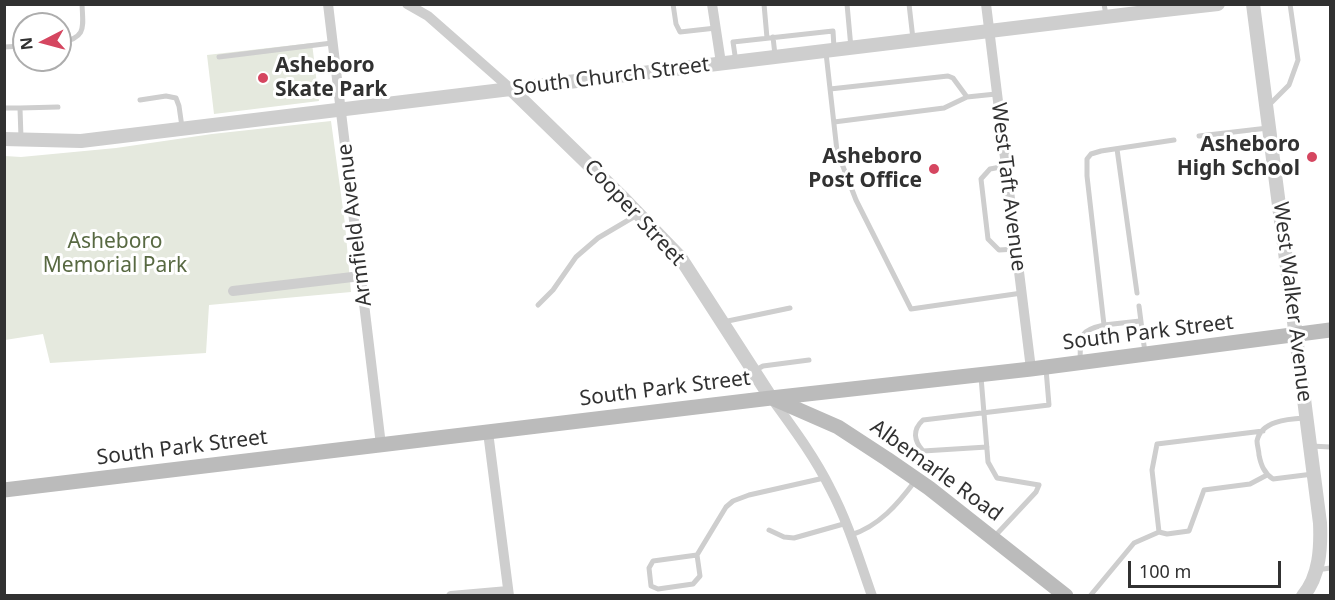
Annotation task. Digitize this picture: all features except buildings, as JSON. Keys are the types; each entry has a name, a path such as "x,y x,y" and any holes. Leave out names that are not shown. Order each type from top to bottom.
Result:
{"main road":[{"name":"South Park Street","path":"4,490 1080,363 1330,330"},
{"name":"Albemarle Road","path":"771,398 838,428 916,479 1066,596"}],"street":[{"name":"Armfield Avenue","path":"328,4 381,445"},
{"name":"Cooper Street","path":"407,4 428,16 511,89 680,257 722,322 742,347 752,371 805,445 824,478 847,523 872,596"},
{"path":"712,4 721,63"},
{"name":"West Taft Avenue","path":"986,4 1022,293 1038,368"},
{"name":"South Church Street","path":"4,139 81,141 989,32 1105,11 1218,4"},
{"name":"West Walker Avenue","path":"1253,4 1311,446 1321,541 1316,570 1303,596"},
{"path":"233,291 361,276"},
{"path":"451,596 509,593 488,432"}],"lane":[{"path":"72,38 83,29 82,4"},
{"path":"673,4 676,24 680,32 716,28"},
{"path":"764,4 776,57"},
{"path":"847,4 851,48"},
{"path":"909,4 913,41"},
{"path":"1267,108 1289,85 1298,60 1290,4"},
{"path":"736,62 733,42 833,32 830,50 830,89 837,151 856,200 911,309 1022,293"},
{"path":"219,57 333,43"},
{"path":"830,89 948,76 953,78 967,97"},
{"path":"834,123 944,108 967,97 997,94"},
{"path":"140,100 166,96 176,98 182,129"},
{"path":"4,108 58,107"},
{"path":"20,108 21,139"},
{"path":"1199,136 1269,128"},
{"path":"1104,325 1087,159 1091,154 1101,151 1174,140"},
{"path":"1117,149 1137,293"},
{"path":"1006,166 990,169 981,179 988,239 999,250 1016,249"},
{"path":"538,305 553,290 576,257 598,238 638,214"},
{"path":"1139,306 1145,355"},
{"path":"722,322 790,308"},
{"path":"1080,363 1081,336 1085,331 1104,325 1140,321"},
{"path":"752,371 763,366 809,360"},
{"path":"987,447 923,451 916,444 915,434 918,425 923,420 1049,405 1038,368"},
{"path":"981,374 988,462 997,477 1039,485 1028,501 993,538"},
{"path":"1307,417 1272,424 1263,431 1257,441 1260,464 1267,475 1273,479 1314,474"},
{"path":"1159,532 1152,470 1157,444 1263,431"},
{"path":"1311,446 1330,447"},
{"path":"1090,596 1134,543 1159,532 1167,534 1189,531 1204,490 1250,484 1267,475"},
{"path":"698,555 653,561 649,568 651,586 658,589 693,584 700,576 698,555 726,507 733,501 749,495 824,478"},
{"path":"851,535 864,531 898,504 916,479"},
{"path":"769,530 784,537 794,538 847,523"},
{"path":"1316,570 1330,568"}],"green space":[{"name":"Asheboro Skate Park","path":"312,43 319,101 214,114 207,55"},
{"name":"Asheboro Memorial Park","path":"331,121 345,224 351,292 209,305 206,353 50,363 43,334 5,340 5,156 21,157 116,148 212,134"}],"place":[{"name":"Asheboro Skate Park","path":"263,78"},
{"name":"Asheboro High School","path":"1312,157"},
{"name":"Asheboro Post Office","path":"934,169"}]}
